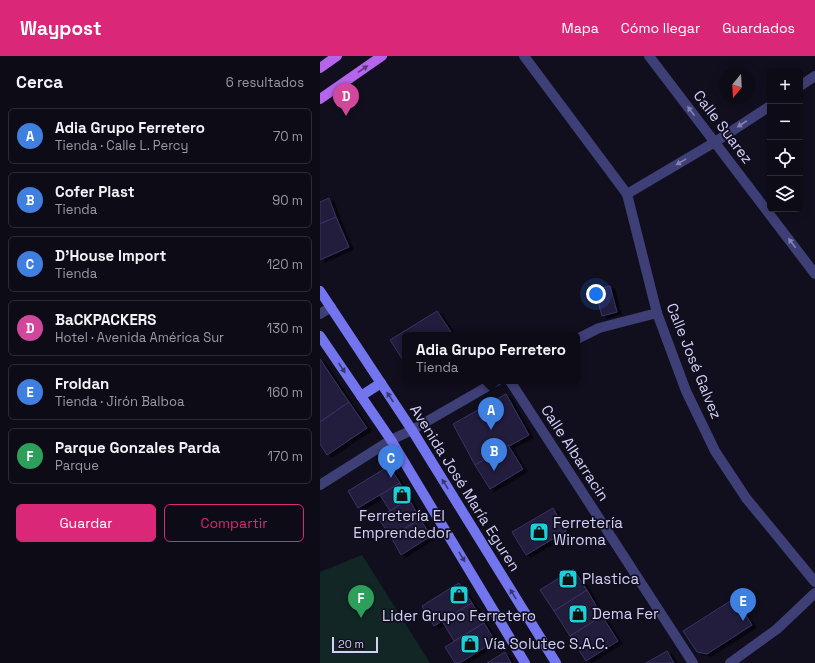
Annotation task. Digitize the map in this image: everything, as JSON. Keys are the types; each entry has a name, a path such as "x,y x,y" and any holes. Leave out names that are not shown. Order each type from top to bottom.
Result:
{"main road":[{"path":"320,68 337,56"},
{"path":"321,96 382,56"},
{"name":"Avenida José María Eguren","path":"320,290 412,430 556,663"},
{"path":"320,336 391,440 525,663"},
{"path":"361,396 381,383"}],"street":[{"name":"Calle José Galvez","path":"524,56 627,194 657,313 686,391 715,451 746,498 815,582"},
{"name":"Calle Suarez","path":"649,56 815,274"},
{"path":"803,84 815,76"},
{"path":"627,194 715,142 767,108"},
{"path":"320,314 332,307"},
{"path":"580,338 599,328 657,313"},
{"path":"320,485 391,440 412,430 492,384"},
{"name":"Calle Albarracin","path":"512,384 693,663"},
{"path":"730,663 777,629 815,593"}],"green space":[{"path":"362,555 430,663 320,663 320,572"}],"building":[{"path":"329,198 336,217 320,224 320,202"},
{"path":"336,217 349,247 320,260 320,224"},
{"path":"610,286 617,312 602,316 595,290"},
{"path":"437,311 451,332 403,332"},
{"path":"402,333 402,358 390,340"},
{"path":"320,359 349,402 320,422"},
{"path":"506,394 529,435 475,465 453,424"},
{"path":"349,402 367,428 327,455 320,444 320,422"},
{"path":"508,445 523,469 490,489 475,465"},
{"path":"389,466 400,483 358,508 348,491"},
{"path":"400,483 409,499 390,511 380,495"},
{"path":"409,499 420,519 391,537 378,518"},
{"name":"Ferretería Wiroma","path":"553,508 566,531 526,555 512,532"},
{"path":"420,519 431,536 401,555 391,537"},
{"name":"Plastica","path":"573,569 587,590 554,611 540,590"},
{"path":"459,583 472,603 434,626 422,606"},
{"name":"Dema Fer","path":"587,590 602,616 570,636 554,611"},
{"path":"735,598 752,625 707,654 697,652 683,631"},
{"path":"472,603 484,623 454,641 442,621"},
{"path":"602,616 618,641 586,661 570,636"},
{"name":"Vía Solutec S.A.C.","path":"484,623 495,641 460,663 455,663 445,647"},
{"path":"667,651 674,663 646,663"},
{"path":"505,652 511,663 487,663"}],"place":[{"name":"BaCKPACKERS","path":"346,116"},
{"name":"Adia Grupo Ferretero","path":"491,430"},
{"name":"Cofer Plast","path":"494,471"},
{"name":"D'House Import","path":"391,478"},
{"name":"Ferretería El Emprendedor","path":"402,495"},
{"name":"Ferretería Wiroma","path":"539,532"},
{"name":"Plastica","path":"568,579"},
{"name":"Lider Grupo Ferretero","path":"459,595"},
{"name":"Dema Fer","path":"578,614"},
{"name":"Parque Gonzales Parda","path":"361,618"},
{"name":"Froldan","path":"743,621"},
{"name":"Vía Solutec S.A.C.","path":"470,644"}]}
